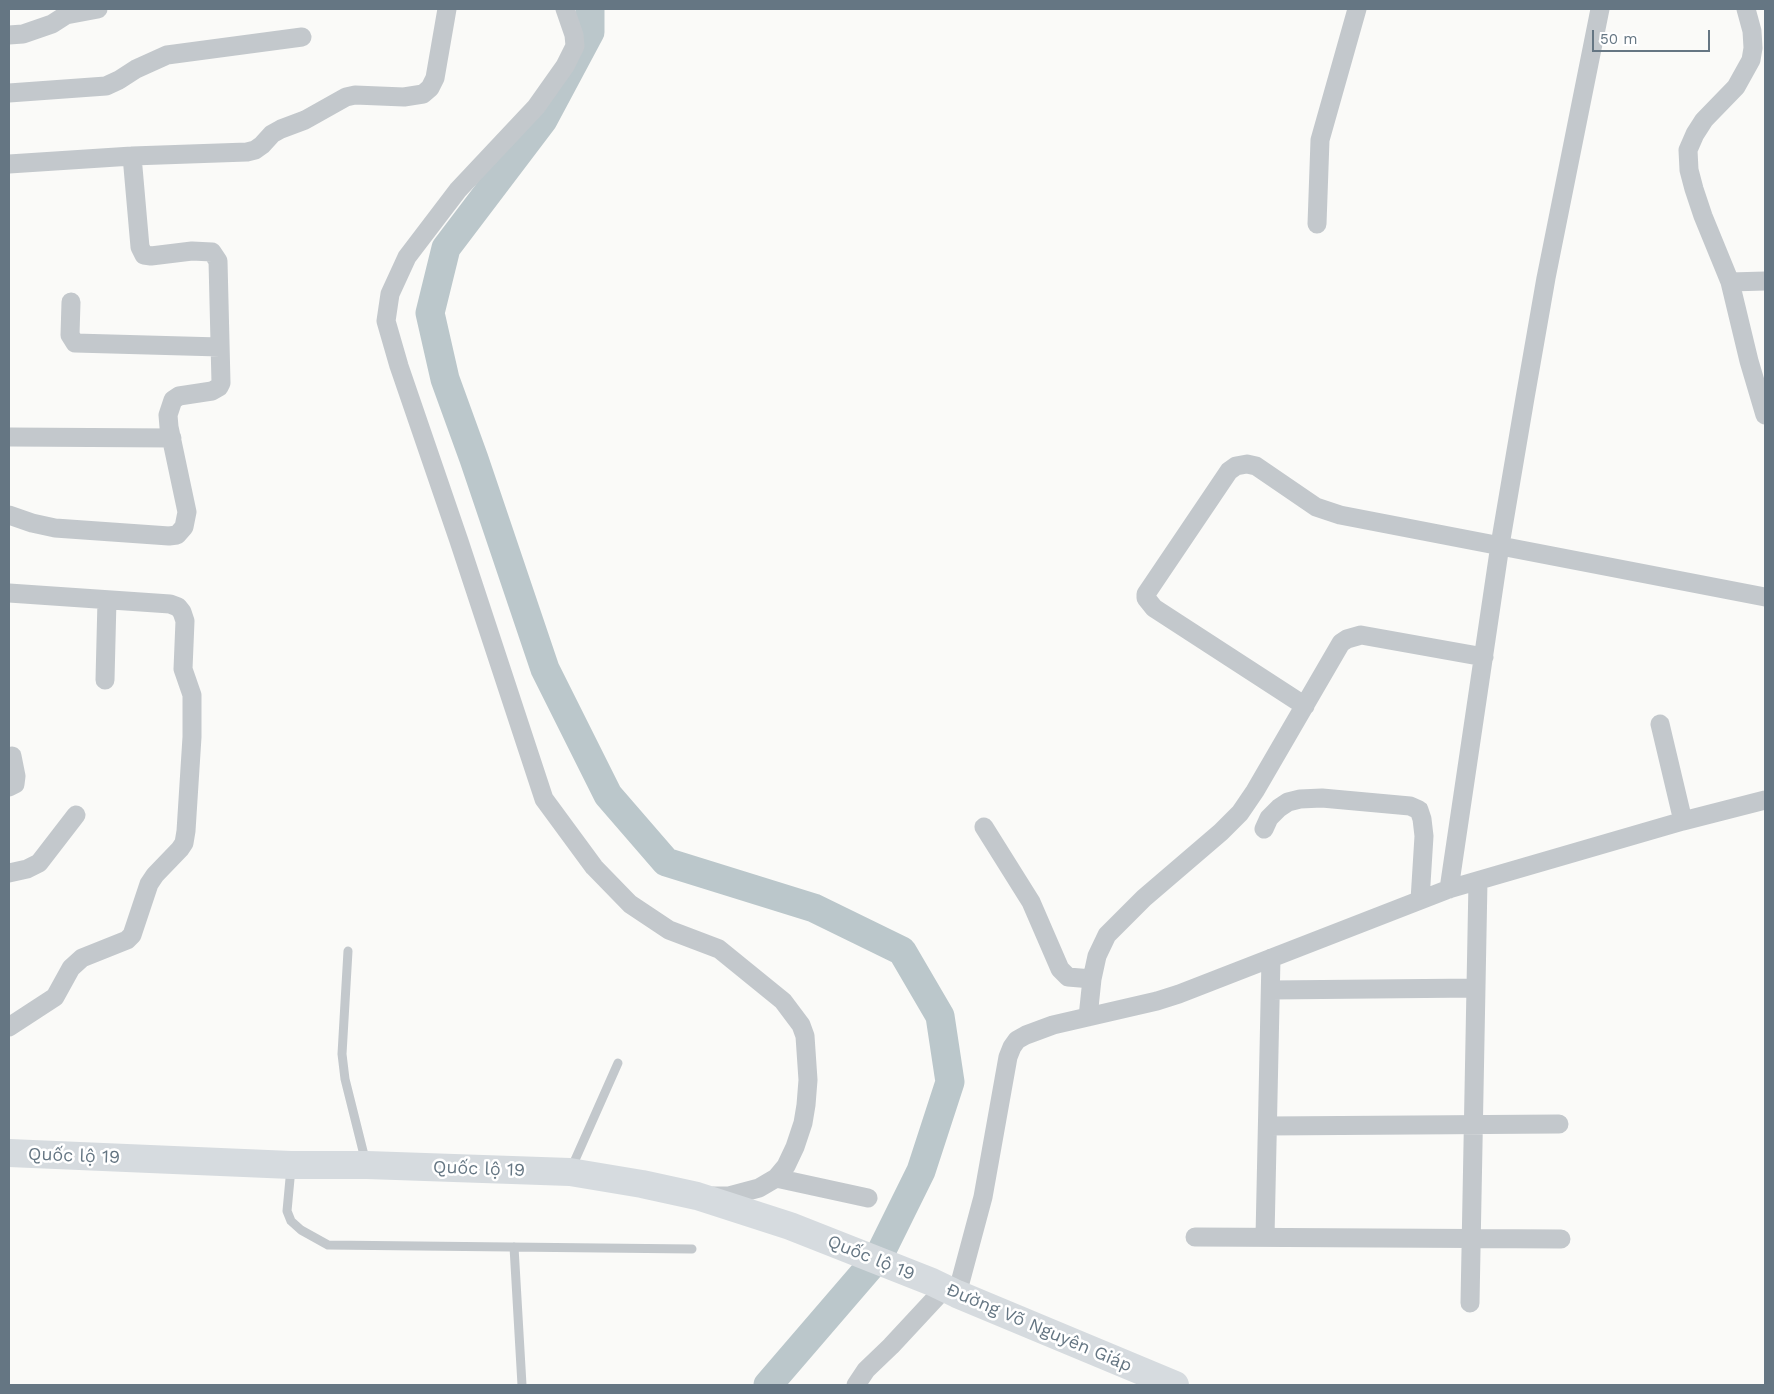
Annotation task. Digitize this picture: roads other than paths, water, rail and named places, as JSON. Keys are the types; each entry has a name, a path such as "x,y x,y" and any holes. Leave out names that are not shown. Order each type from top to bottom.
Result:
{"highway":[{"name":"Quốc lộ 19","path":"9,1153 291,1165 367,1165 570,1172 642,1184 697,1196 790,1226 944,1288"},
{"name":"Đường Võ Nguyên Giáp","path":"944,1288 1163,1383"}],"street":[{"path":"9,35 22,34 52,24 66,15 98,9"},
{"path":"9,164 132,156 247,152 255,150 272,134 281,129 305,120 346,97 355,95 404,97 423,94 430,88 435,78 447,9"},
{"path":"565,9 574,35 575,46 565,66 536,107 458,190 407,257 390,294 386,321 399,366 544,800 594,866 630,904 669,930 719,950 783,1001 801,1025 805,1036 808,1052 806,1105 803,1123 786,1166 776,1178 760,1188 729,1196 697,1196"},
{"path":"1317,224 1320,140 1356,9"},
{"path":"1449,889 1500,545 1544,288 1600,9"},
{"path":"1746,9 1752,31 1753,48 1751,60 1736,87 1704,120 1694,134 1688,150 1689,170 1694,189 1730,282 1760,377 1765,415"},
{"path":"9,93 106,86 136,69 167,55 302,37"},
{"path":"9,514 32,523 55,528 169,536 177,534 184,527 187,512 168,416 173,400 185,394 212,391 219,387 221,383 218,261 212,252 192,251 151,256 144,255 140,247 132,156"},
{"path":"1730,282 1765,280"},
{"path":"71,302 70,335 75,343 220,346"},
{"path":"9,437 172,438"},
{"path":"1305,706 1154,608 1146,598 1146,594 1229,471 1243,464 1256,466 1316,507 1334,514 1765,597"},
{"path":"9,593 178,606 185,621 183,670 192,695 190,764 184,843 149,884 132,935 128,940 82,958 71,968 55,997 9,1027"},
{"path":"105,680 107,600"},
{"path":"1088,1017 1092,979 1097,956 1107,935 1144,898 1221,832 1240,813 1255,791 1341,643 1354,636 1371,637 1484,657"},
{"path":"1660,724 1683,821"},
{"path":"9,787 15,784 16,776 12,756"},
{"path":"1264,829 1268,818 1279,808 1288,802 1300,799 1322,798 1410,806 1420,810 1424,836 1420,900"},
{"path":"856,1385 866,1370 891,1346 944,1288 983,1197 1008,1057 1017,1040 1037,1030 1179,994 1449,889 1683,821 1765,800"},
{"path":"9,873 27,869 39,863 76,815"},
{"path":"984,827 1030,902 1060,969 1068,977 1092,979"},
{"path":"1470,1303 1478,881"},
{"path":"1265,1237 1271,958"},
{"path":"1271,990 1476,988"},
{"path":"1268,1126 1559,1124"},
{"path":"776,1178 868,1198"},
{"path":"1195,1237 1562,1239"}],"lane":[{"path":"348,951 342,1054 345,1079 367,1165"},
{"path":"570,1172 618,1063"},
{"path":"291,1165 287,1210 291,1221 301,1230 328,1245 692,1249"},
{"path":"514,1247 522,1385"}],"waterway":[{"path":"590,9 590,32 543,120 446,248 430,313 445,379 545,669 608,795 666,862 814,908 902,951 940,1016 950,1082 921,1171 879,1256 768,1385"}]}
